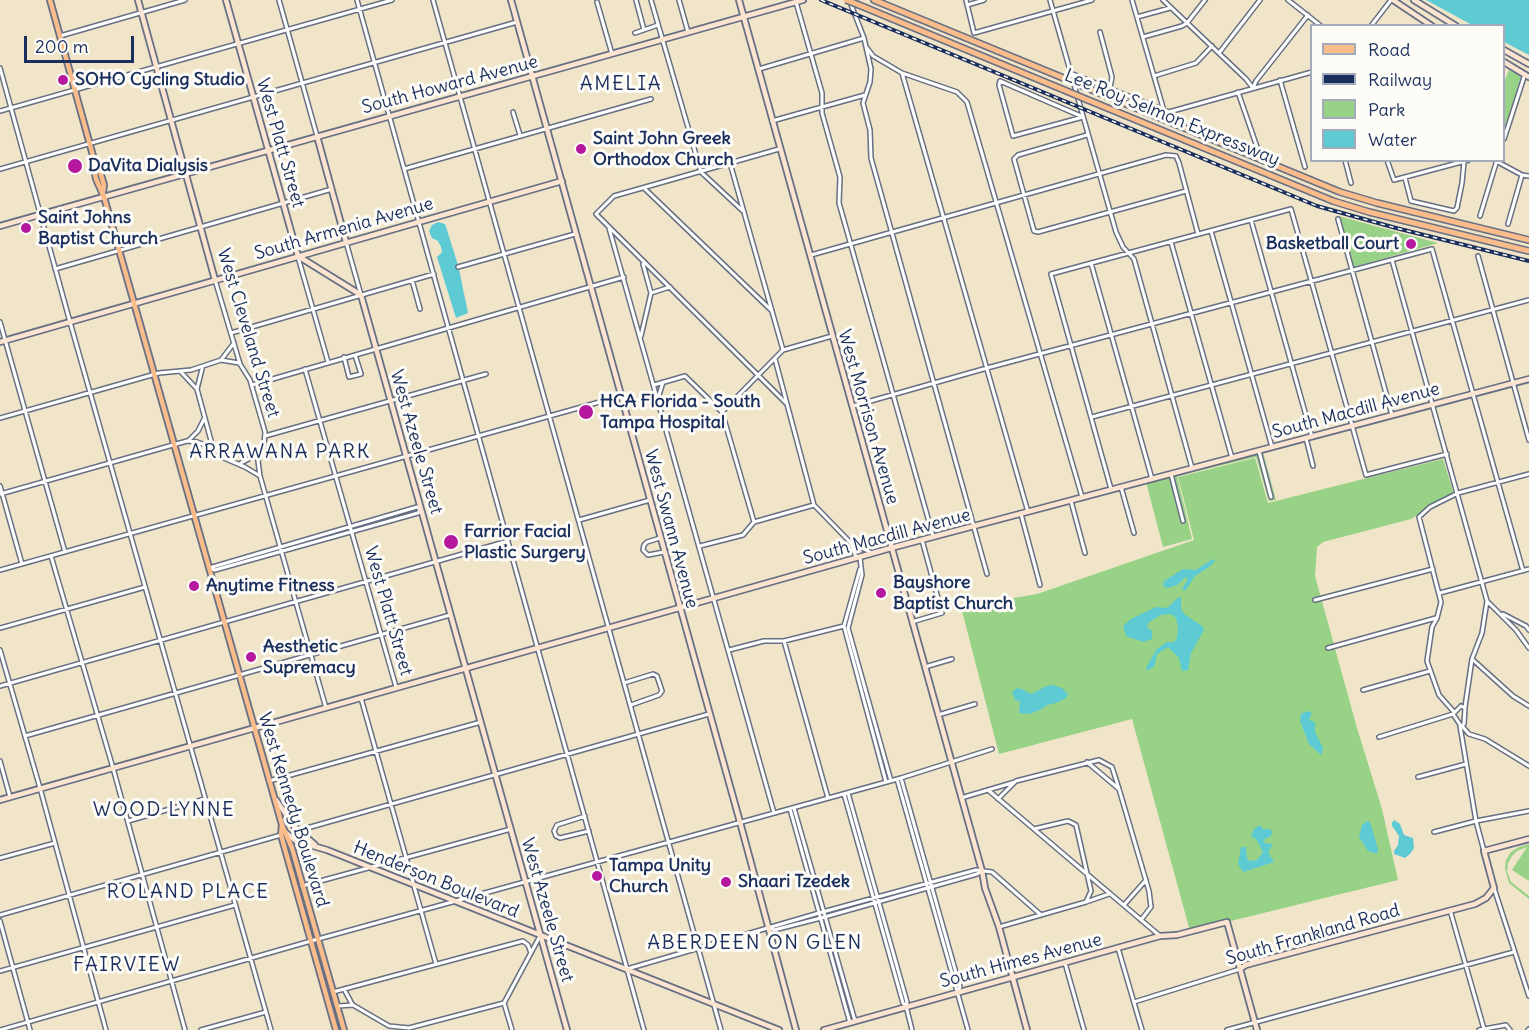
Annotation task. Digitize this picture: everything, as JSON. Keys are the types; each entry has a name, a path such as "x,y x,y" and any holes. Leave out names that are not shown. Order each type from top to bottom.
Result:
{"highway":[{"name":"Lee Roy Selmon Expressway","path":"848,0 1334,201 1529,251"},
{"name":"Lee Roy Selmon Expressway","path":"874,0 1340,192 1529,240"}],"main road":[{"path":"50,0 95,163 99,168 104,185 103,194 209,567"},
{"name":"West Kennedy Boulevard","path":"209,567 273,797 292,848 344,1030"},
{"path":"281,835 282,825"},
{"name":"West Kennedy Boulevard","path":"281,835 336,1030"}],"street":[{"name":"West Cleveland Street","path":"138,0 215,280 240,364 252,385 265,436 258,461 260,476 326,708"},
{"path":"60,36 185,0"},
{"name":"West Platt Street","path":"226,0 328,362"},
{"name":"West Azeele Street","path":"279,0 567,1030"},
{"path":"357,0 644,1030"},
{"path":"0,111 392,0"},
{"path":"434,0 721,1030"},
{"name":"West Swann Avenue","path":"511,0 796,1030"},
{"path":"636,0 644,30"},
{"path":"651,0 701,172 744,212"},
{"path":"680,0 688,32"},
{"name":"West Morrison Avenue","path":"739,0 985,888 999,927 1027,1030"},
{"name":"South Howard Avenue","path":"0,226 103,194 186,173 803,0"},
{"path":"848,0 864,38 871,75 863,108 870,130 871,155 987,574"},
{"path":"966,0 974,33 1092,0"},
{"path":"967,5 984,0"},
{"path":"1050,0 1119,241 1134,259 1192,468"},
{"path":"1132,0 1164,111"},
{"path":"1163,0 1250,82 1253,88"},
{"path":"1143,38 1187,23 1205,0"},
{"path":"1219,53 1260,0"},
{"path":"1288,0 1319,24"},
{"path":"1373,24 1392,0 1429,24"},
{"path":"1414,0 1453,24"},
{"path":"796,2 822,93 822,113 840,177 839,203 934,537"},
{"path":"597,3 612,54"},
{"path":"1137,17 1171,8"},
{"path":"1253,88 1256,81 1308,15"},
{"path":"0,169 517,22"},
{"path":"635,33 658,25"},
{"path":"1100,33 1112,76 1110,88"},
{"path":"757,69 864,38"},
{"path":"866,46 873,56 902,73 957,92 967,102 1082,498"},
{"path":"1154,76 1199,62 1212,46"},
{"path":"1505,51 1529,64"},
{"path":"1505,64 1527,75 1505,134"},
{"path":"0,68 271,1030"},
{"path":"1070,73 1164,111 1174,112 1310,72"},
{"path":"902,73 1028,512"},
{"path":"1280,80 1305,167"},
{"path":"1000,81 1083,117 1013,136 999,85 1000,81"},
{"path":"1238,92 1257,147"},
{"path":"772,121 865,95"},
{"path":"404,168 651,99"},
{"path":"513,111 520,135"},
{"path":"1088,135 1018,155 1014,159 1034,231 1038,232 1186,191"},
{"path":"779,149 614,196 596,214 787,404"},
{"path":"809,256 1166,155 1176,156 1198,234"},
{"path":"1346,162 1351,183"},
{"path":"1388,162 1394,180 1464,162 1457,208 1454,211 1411,201 1406,178"},
{"path":"1447,162 1448,167"},
{"path":"1480,216 1496,162"},
{"path":"1498,162 1522,175 1529,176"},
{"path":"730,163 783,350"},
{"path":"1508,225 1522,175"},
{"name":"South Armenia Avenue","path":"2,341 562,181"},
{"path":"644,188 772,312"},
{"path":"55,269 332,189"},
{"path":"1112,490 1051,274 1291,209 1366,475 1447,454"},
{"path":"1338,219 1392,415"},
{"path":"1251,220 1312,437"},
{"path":"609,228 774,813"},
{"path":"1212,231 1272,447"},
{"path":"458,267 575,234"},
{"path":"1171,242 1232,458"},
{"path":"851,407 934,382 1432,249 1522,571"},
{"path":"1478,255 1529,440"},
{"path":"298,256 361,295"},
{"path":"1392,260 1487,600 1482,633 1472,659 1461,726 1476,821 1494,888 1529,996"},
{"path":"641,336 651,293 643,262"},
{"path":"1091,262 1152,479"},
{"path":"231,333 434,274"},
{"path":"252,385 624,277"},
{"path":"412,280 420,309"},
{"path":"651,293 670,288"},
{"path":"1092,417 1529,300"},
{"path":"0,322 2,341 25,411 65,552"},
{"path":"722,412 783,350 832,336"},
{"path":"0,418 154,375 203,368 221,360 234,344"},
{"path":"344,357 349,377 361,374 355,354"},
{"path":"775,359 814,506 851,543 861,567 846,625 889,782"},
{"path":"221,360 240,364"},
{"path":"197,389 203,368"},
{"name":"West Platt Street","path":"305,369 396,688"},
{"path":"181,372 197,389 213,448"},
{"path":"265,436 486,374"},
{"path":"654,385 686,376 722,412 754,522"},
{"name":"South Macdill Avenue","path":"0,800 891,548 1529,379"},
{"path":"658,397 663,382"},
{"path":"0,570 621,396"},
{"path":"187,441 198,431 205,417"},
{"path":"1306,438 1313,466"},
{"path":"1,494 187,441 213,448 224,458 260,476"},
{"path":"1259,451 1271,497"},
{"path":"239,464 248,461 260,452"},
{"path":"1171,474 1183,521"},
{"path":"1529,474 1458,494 1430,507 1419,517 1440,593 1441,602 1432,627 1427,661 1439,695 1469,734 1485,739 1529,765"},
{"path":"0,486 22,564"},
{"path":"1121,487 1134,533"},
{"path":"579,520 650,500"},
{"path":"1071,501 1085,553"},
{"path":"700,546 742,535 754,522 814,506"},
{"path":"209,567 215,570 281,548 350,526 417,507 421,509 418,513 281,548"},
{"path":"1020,514 1040,585"},
{"path":"660,538 647,542 643,550 648,555 664,552"},
{"path":"912,622 942,613 922,540"},
{"path":"0,686 508,541"},
{"path":"851,543 874,553"},
{"path":"51,556 128,821 185,1030"},
{"path":"1315,600 1433,569"},
{"path":"1440,593 1529,569"},
{"path":"0,628 145,587"},
{"path":"1487,600 1529,648"},
{"path":"1499,611 1529,630"},
{"path":"25,736 450,615"},
{"path":"1328,648 1437,618"},
{"path":"729,650 764,641 784,641 846,625"},
{"path":"784,641 828,798"},
{"path":"0,650 106,1030"},
{"path":"925,668 952,659"},
{"path":"1472,659 1513,696 1529,706"},
{"path":"1363,690 1430,671"},
{"path":"624,683 653,675 657,676 662,690 660,695 631,705"},
{"path":"361,698 436,964"},
{"path":"938,715 975,704"},
{"path":"1379,737 1454,713 1461,706 1465,707"},
{"path":"298,831 710,714"},
{"path":"269,781 481,722"},
{"path":"0,1030 318,939 889,782 992,749"},
{"path":"961,798 1087,762 1099,760 1112,767 1146,880 1151,907 1141,920"},
{"path":"0,761 10,797"},
{"path":"1087,762 1119,789"},
{"path":"1418,777 1466,764"},
{"path":"899,779 960,987 958,992 968,1030"},
{"path":"998,799 1016,781"},
{"path":"988,790 1160,936"},
{"path":"846,793 912,1030"},
{"name":"Henderson Boulevard","path":"273,797 298,831 318,847"},
{"path":"128,821 206,799"},
{"path":"792,808 853,1022"},
{"path":"1434,832 1476,821 1529,812"},
{"path":"585,816 557,825 556,836 560,838 589,831"},
{"path":"1034,830 1068,821 1076,825 1091,891 1086,902"},
{"name":"Henderson Boulevard","path":"282,825 294,840 318,847 779,1030"},
{"path":"302,886 511,829"},
{"path":"0,915 281,835"},
{"path":"1484,851 1529,839"},
{"path":"0,858 55,843"},
{"path":"769,928 774,930 877,902 976,870 982,873 992,872 1041,915"},
{"path":"1124,905 1146,880"},
{"path":"627,969 875,897 929,885"},
{"name":"South Frankland Road","path":"1134,1002 1240,969 1246,965 1475,904 1486,898 1494,888"},
{"path":"999,927 1109,894"},
{"path":"0,971 236,905"},
{"path":"1450,910 1482,1029 1506,1025 1510,1030"},
{"path":"0,921 30,1030"},
{"name":"South Himes Avenue","path":"824,1030 1160,936 1177,935 1227,922 1240,969"},
{"path":"512,1030 504,1003 540,936"},
{"path":"333,992 523,941 528,945 531,953"},
{"path":"1118,948 1142,1030"},
{"path":"1227,1030 1514,952"},
{"path":"1065,963 1084,1030"},
{"path":"1240,969 1257,1030"},
{"path":"344,988 346,996 353,1005 391,1028 408,1029 504,1003"},
{"path":"337,1006 353,1005"},
{"path":"201,1030 266,1012"}],"green space":[{"path":"1509,70 1521,76 1505,132 1505,80"},
{"path":"1338,216 1438,243 1354,267"},
{"path":"1262,452 1276,500 1269,501 1256,457 1177,476 1192,539 1163,547 1146,482 1170,476 1182,523 1186,522 1174,475 1258,453 1270,499 1274,498"},
{"path":"1255,458 1268,503 1443,459 1453,491 1451,496 1411,519 1323,542 1317,547 1315,576 1382,809 1398,880 1190,931 1132,719 999,754 961,607 1037,594 1194,540 1178,477"},
{"path":"1529,844 1529,881 1512,870 1527,847 1512,856 1507,871 1511,882 1529,896 1529,899 1509,883 1505,868 1506,860 1511,852"}],"water":[{"path":"1426,0 1529,0 1529,55 1505,43 1505,24 1470,24"},
{"path":"438,222 445,224 447,230 458,265 456,266 459,269 468,313 456,318 437,257 442,252 441,247 429,231 432,225"},
{"path":"1213,559 1215,561 1195,576 1185,591 1182,589 1188,579 1186,577 1177,585 1167,588 1163,586 1164,581 1183,569 1196,570"},
{"path":"1179,597 1184,614 1202,626 1204,630 1191,653 1188,670 1182,671 1179,658 1168,647 1157,654 1154,667 1146,671 1157,649 1167,642 1174,642 1177,638 1176,618 1171,614 1161,615 1149,622 1147,627 1152,631 1152,639 1143,642 1126,636 1123,626 1131,619 1156,607 1167,608"},
{"path":"1052,685 1062,688 1068,694 1066,698 1029,714 1019,713 1020,701 1015,700 1012,692 1017,688 1031,694"},
{"path":"1307,711 1312,713 1309,720 1315,722 1315,732 1323,748 1321,755 1309,744 1300,721 1301,714"},
{"path":"1394,820 1400,824 1404,835 1413,838 1414,848 1405,858 1394,854 1399,836 1392,826"},
{"path":"1367,821 1371,825 1378,849 1377,854 1368,851 1359,837 1362,825"},
{"path":"1260,825 1263,829 1270,829 1272,832 1271,836 1263,840 1265,843 1273,844 1268,852 1274,862 1243,872 1238,864 1241,847 1246,847 1249,861 1257,860 1263,852 1256,839 1251,836 1254,829"}],"railway":[{"path":"821,0 1317,206 1529,261"}],"place":[{"name":"SOHO Cycling Studio","path":"63,80"},
{"name":"Saint John Greek Orthodox Church","path":"581,149"},
{"name":"DaVita Dialysis","path":"75,166"},
{"name":"Saint Johns Baptist Church","path":"26,228"},
{"name":"Basketball Court","path":"1411,244"},
{"name":"HCA Florida - South Tampa Hospital","path":"586,412"},
{"name":"Farrior Facial Plastic Surgery","path":"451,542"},
{"name":"Anytime Fitness","path":"194,586"},
{"name":"Bayshore Baptist Church","path":"881,593"},
{"name":"Aesthetic Supremacy","path":"251,657"},
{"name":"Tampa Unity Church","path":"597,876"},
{"name":"Shaari Tzedek","path":"726,882"}],"district":[{"name":"AMELIA","path":"621,84"},
{"name":"ARRAWANA PARK","path":"280,452"},
{"name":"WOOD LYNNE","path":"164,810"},
{"name":"ROLAND PLACE","path":"188,892"},
{"name":"ABERDEEN ON GLEN","path":"755,943"},
{"name":"FAIRVIEW","path":"127,965"}]}
